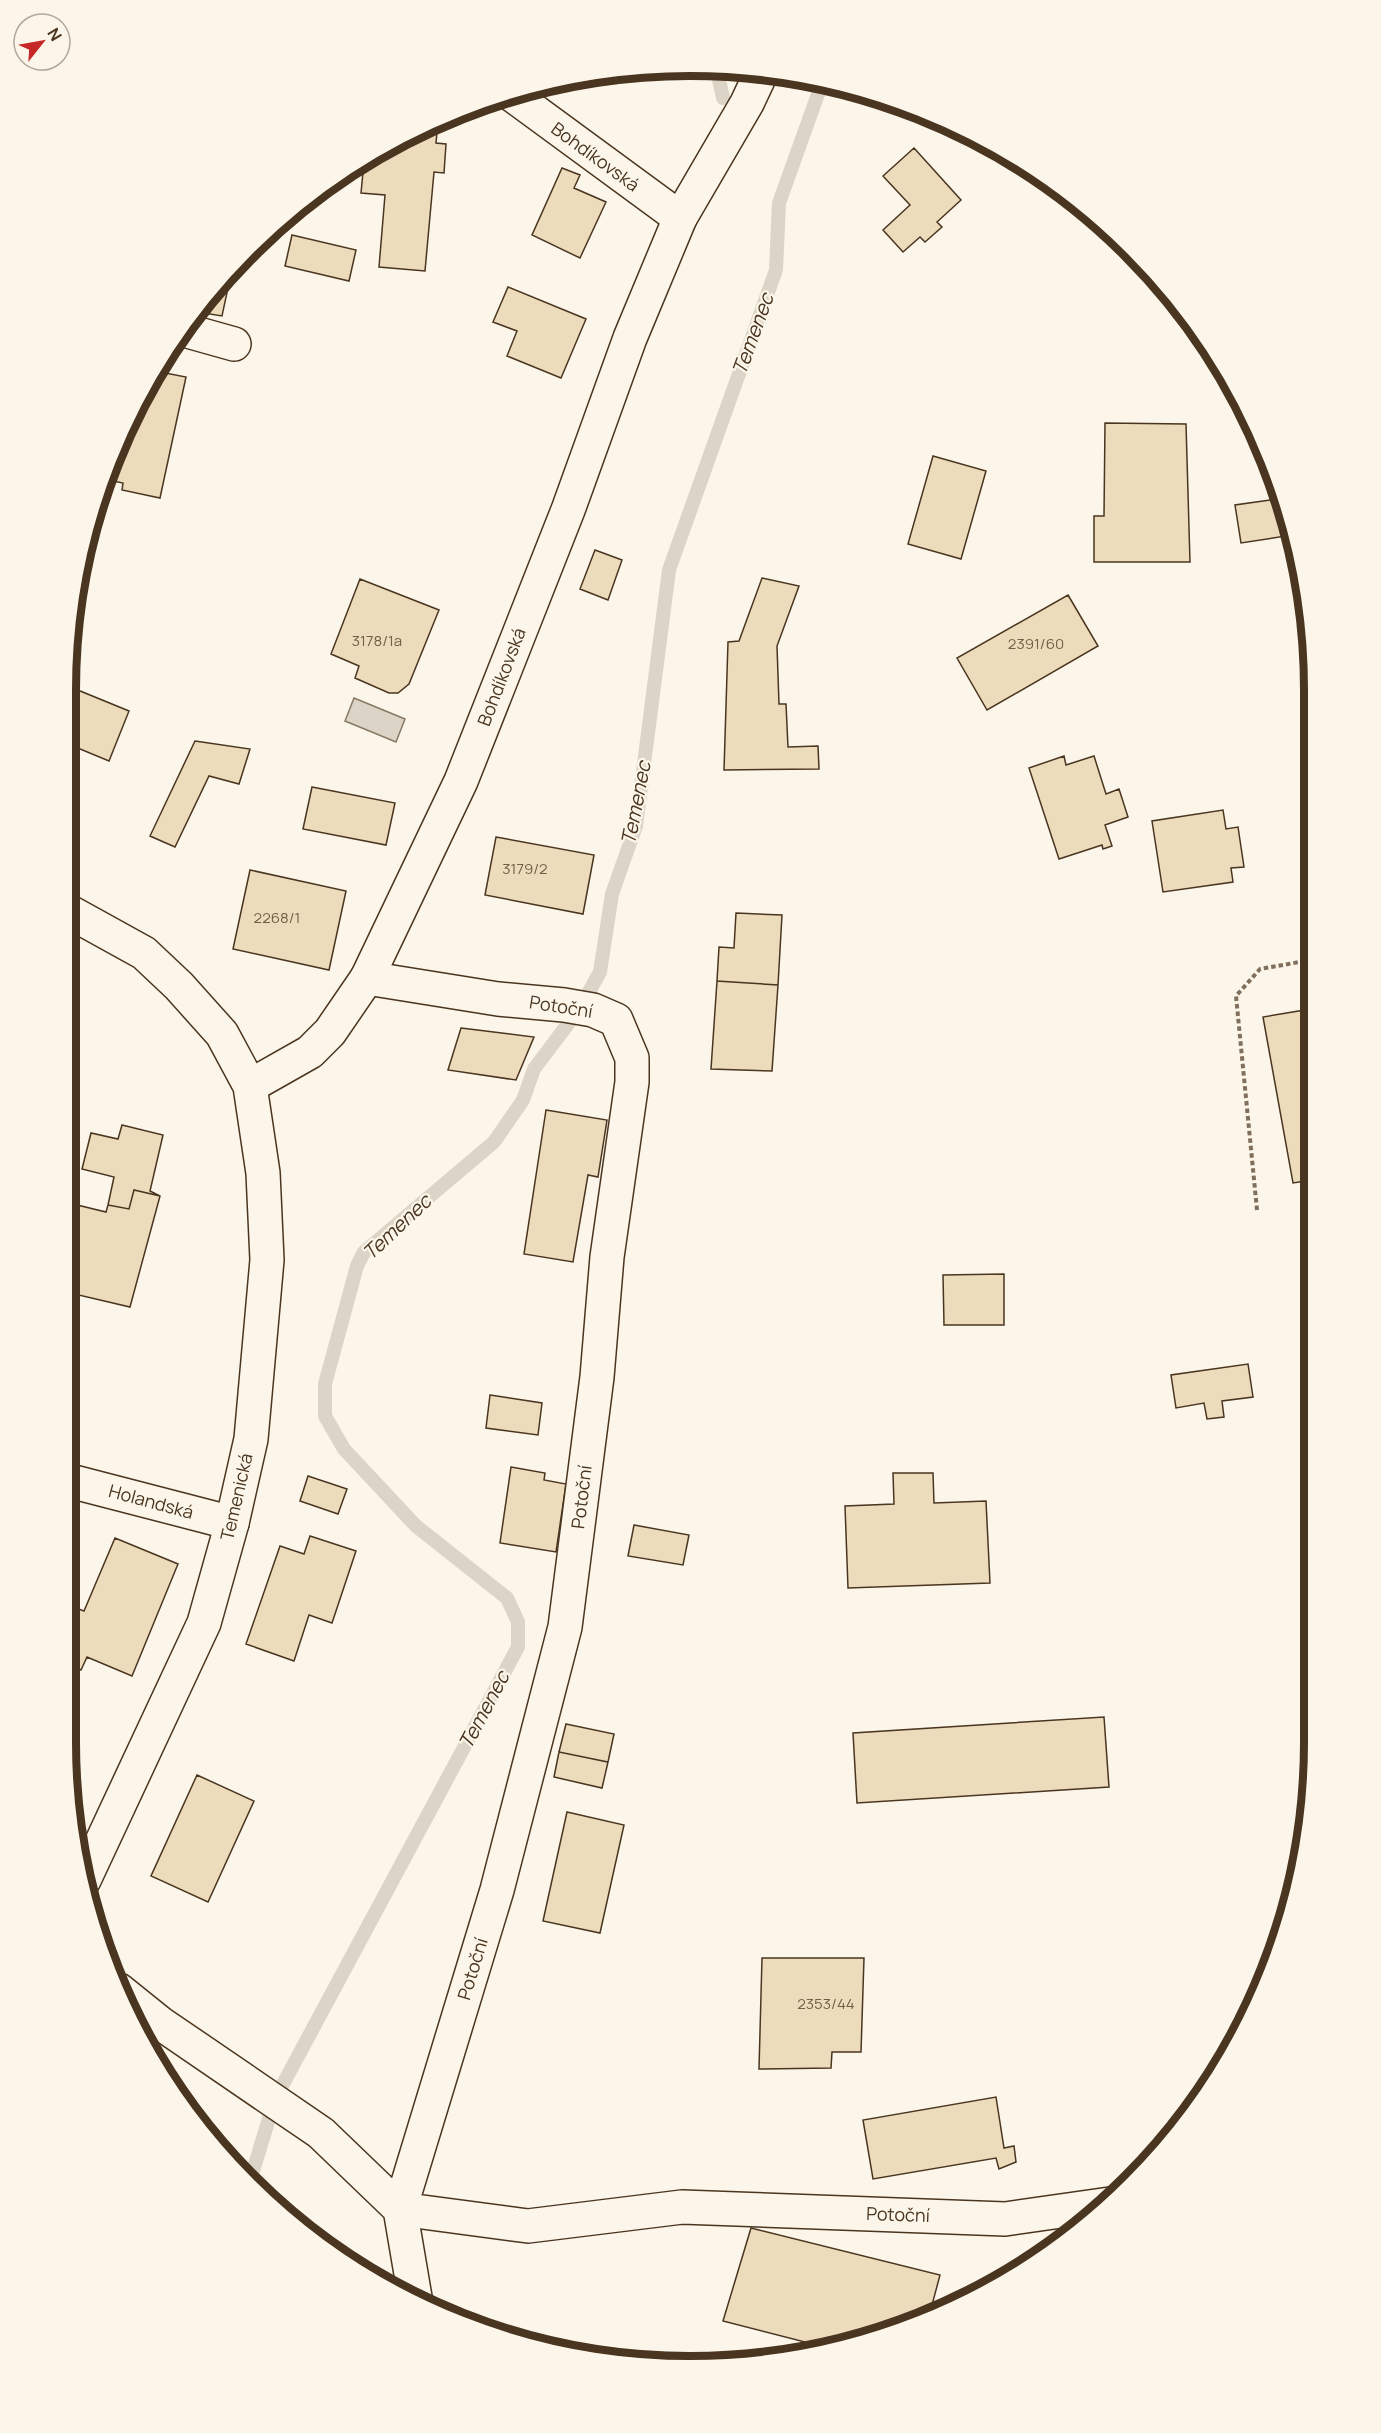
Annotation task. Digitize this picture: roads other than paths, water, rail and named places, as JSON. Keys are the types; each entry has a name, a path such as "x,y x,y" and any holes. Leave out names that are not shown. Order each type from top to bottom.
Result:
{"street":[{"name":"Bohdíkovská","path":"250,1086 310,1052 330,1032 367,978 461,781 568,510 630,338 680,218 747,103 757,81"},
{"name":"Bohdíkovská","path":"520,101 680,218"},
{"path":"192,332 234,344"},
{"name":"Temenická","path":"76,915 144,953 179,986 222,1034 250,1086 263,1173 267,1260 251,1439 232,1523 204,1623 89,1868"},
{"name":"Potoční","path":"367,978 487,997 578,1007 616,1020 633,1058 632,1082 607,1257 597,1377 565,1628 497,1890 400,2209 414,2290"},
{"name":"Holandská","path":"76,1483 232,1523"},
{"path":"135,2003 160,2023 321,2133 400,2209"},
{"name":"Potoční","path":"400,2209 528,2226 682,2207 1005,2219 1092,2207"}],"waterway":[{"name":"Temenec","path":"719,77 723,98"},
{"name":"Temenec","path":"252,2173 275,2099 518,1647 518,1622 507,1598 416,1526 344,1449 325,1416 325,1384 357,1266 364,1252 494,1142 523,1100 534,1069 580,1008 600,972 612,894 636,826 669,570 776,270 779,203 819,90"}]}
